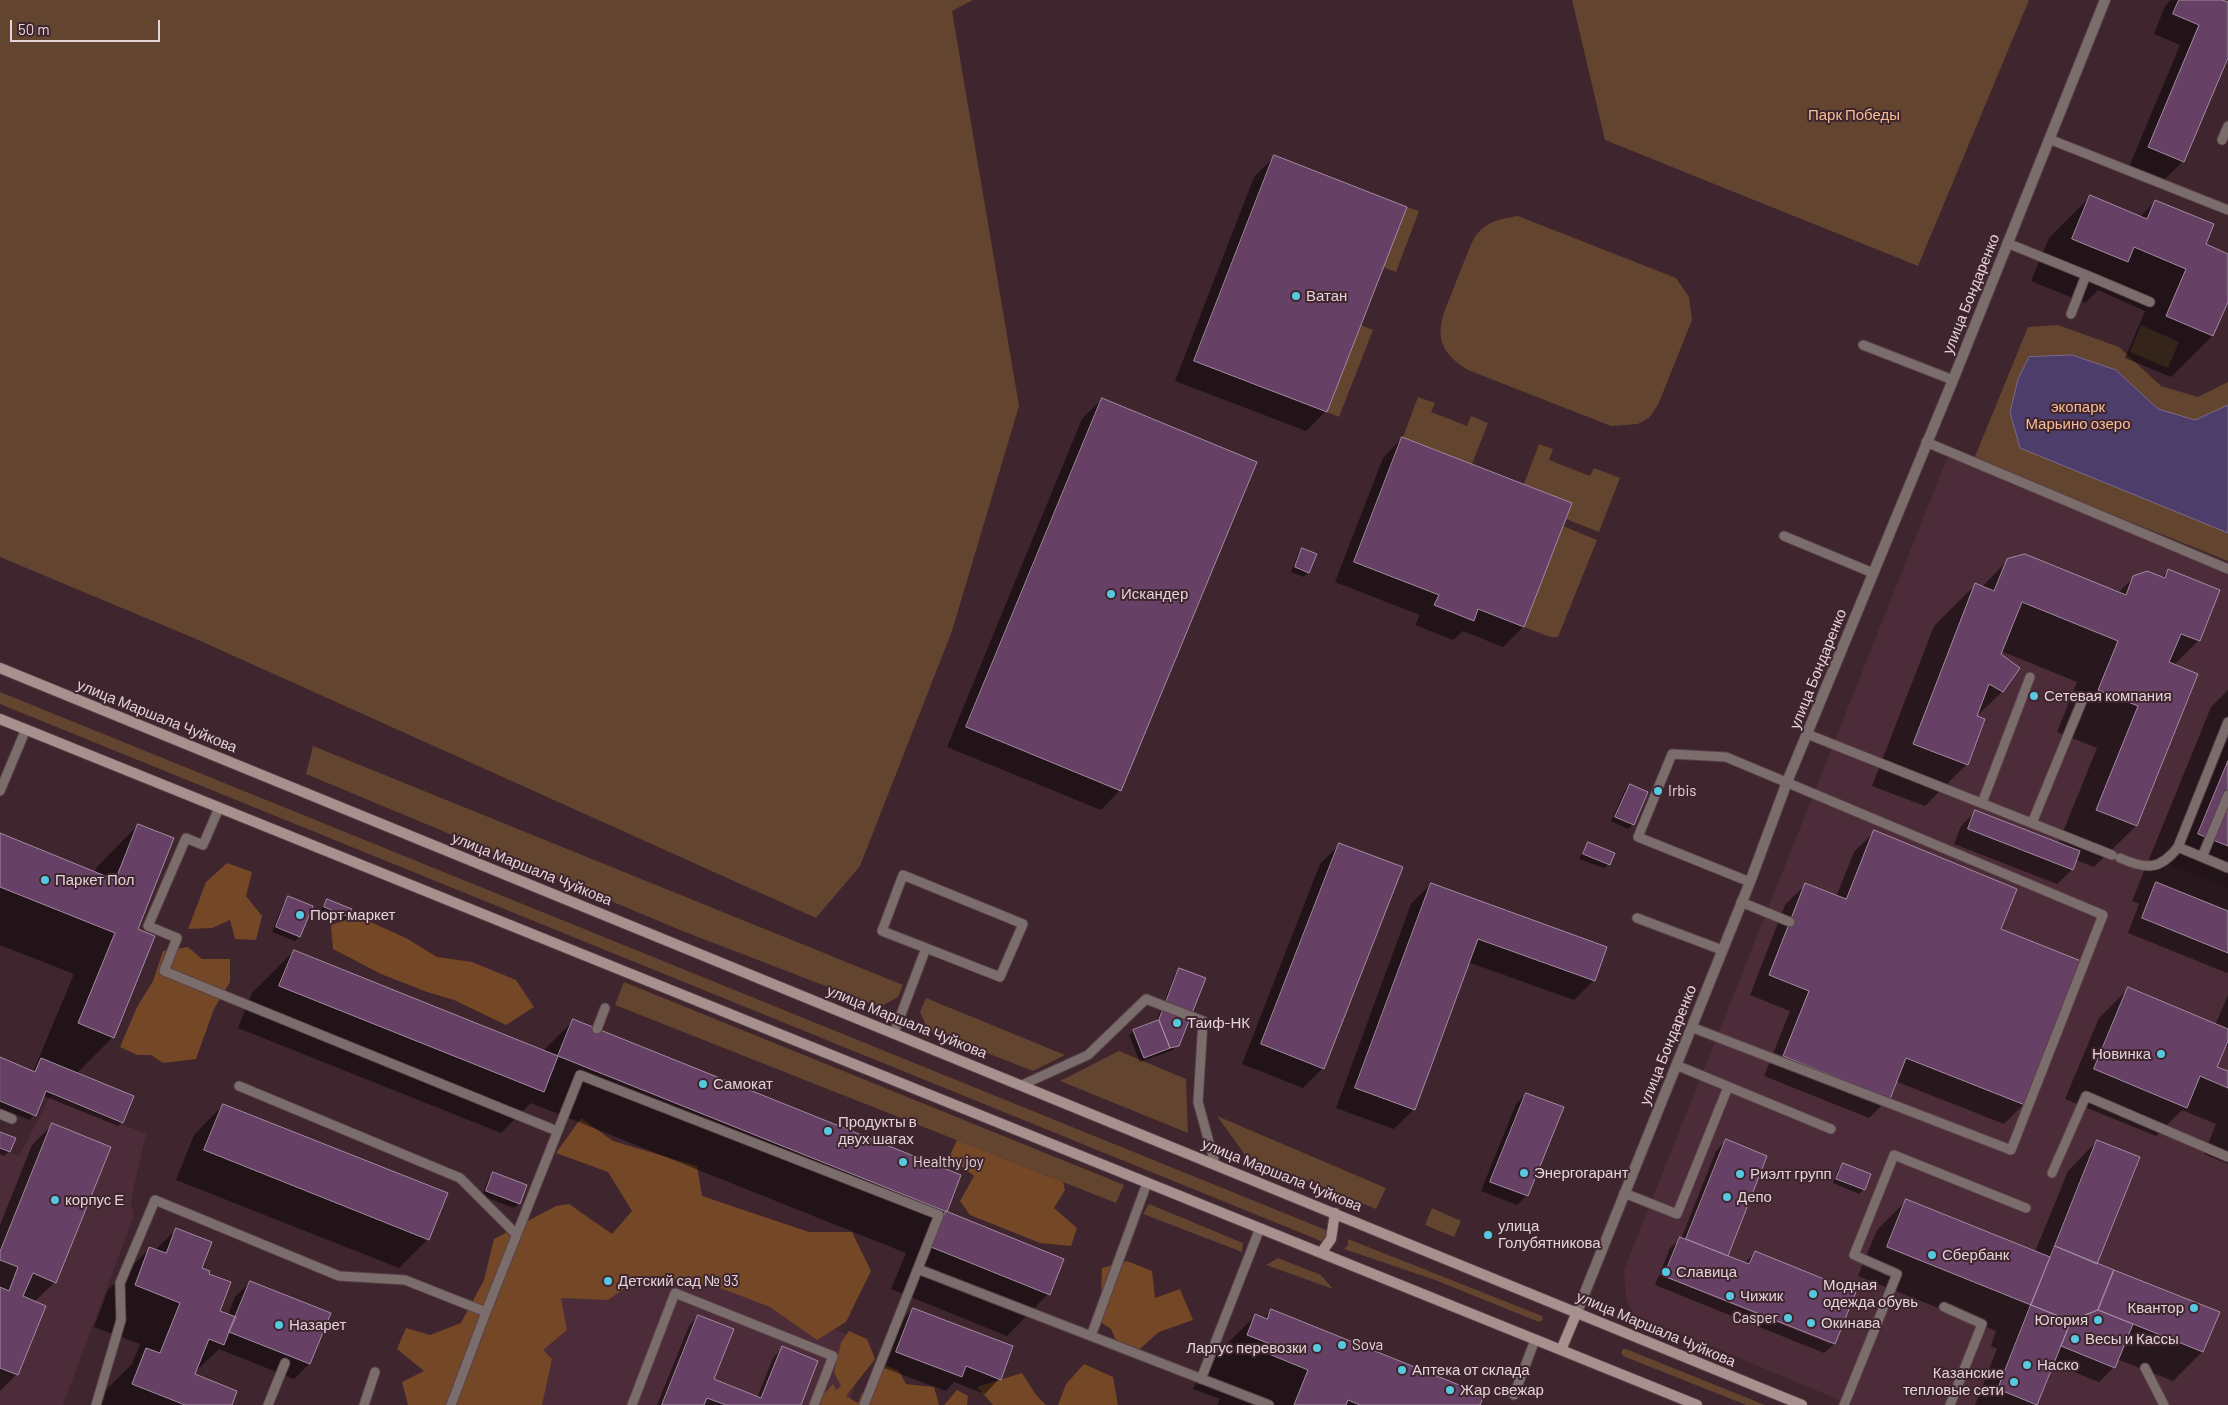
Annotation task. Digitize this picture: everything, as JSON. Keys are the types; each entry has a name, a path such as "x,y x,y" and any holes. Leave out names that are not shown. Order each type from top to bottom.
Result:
{"main road":[{"name":"улица Маршала Чуйкова","path":"0,668 1802,1405"},
{"path":"0,719 1698,1405"},
{"path":"1321,1253 1331,1239 1335,1213"},
{"name":"улица Бондаренко","path":"1561,1350 1577,1312"}],"street":[{"name":"улица Бондаренко","path":"1577,1312 1750,882 1787,782 1953,380 2105,0"}],"lane":[{"path":"2222,140 2228,126"},
{"path":"2049,139 2228,210"},
{"path":"2007,244 2150,302"},
{"path":"2071,314 2086,276"},
{"path":"1862,345 1953,380"},
{"path":"1926,442 2228,569"},
{"path":"1784,536 1874,573"},
{"path":"1982,803 2030,678"},
{"path":"2032,823 2082,701"},
{"path":"1808,734 2116,857 2140,866 2153,866 2170,857 2178,847 2228,722"},
{"path":"0,791 26,729"},
{"path":"1691,1027 2011,1150 2103,915 1726,757 1672,754 1638,837 1750,882"},
{"path":"2202,857 2228,795"},
{"path":"219,808 203,845 186,838 148,926 177,938 164,971 557,1131"},
{"path":"2178,847 2228,868"},
{"path":"903,874 1023,924 1000,977 926,948 882,931 903,874"},
{"path":"1741,902 1790,922"},
{"path":"1637,918 1722,950"},
{"path":"894,1033 926,948"},
{"path":"1022,1085 1088,1055 1146,999 1203,1021 1198,1102 1215,1164"},
{"path":"597,1029 605,1008"},
{"path":"1676,1065 1831,1128"},
{"path":"451,1405 515,1233 583,1066"},
{"path":"580,1075 939,1215 864,1405"},
{"path":"239,1086 460,1178 515,1233"},
{"path":"1624,1193 1677,1214 1728,1087"},
{"path":"2052,1173 2086,1096 2228,1157"},
{"path":"0,1114 12,1119"},
{"path":"1844,1405 1897,1274 1854,1255 1894,1155 2026,1208"},
{"path":"1091,1336 1147,1183"},
{"path":"96,1405 121,1320 120,1284 155,1200 339,1276 405,1280 486,1312"},
{"path":"1201,1379 1260,1228"},
{"path":"918,1269 1269,1405"},
{"path":"632,1405 674,1293 833,1356 814,1405"},
{"path":"1944,1307 1982,1324 1950,1405"},
{"path":"1514,1395 1535,1340"},
{"path":"268,1405 284,1363"},
{"path":"2145,1368 2164,1405"},
{"path":"364,1405 375,1372"}],"shaded area":[{"name":"экопарк Марьино озеро","path":"2072,355 2116,370 2158,409 2195,420 2228,405 2228,533 2020,448 2010,412 2018,379 2029,357"},
{"path":"1948,456 2228,573 2228,713 2167,863 2228,888 2228,1405 1851,1405 1634,1314 1626,1300 1624,1270"},
{"path":"227,863 252,872 246,896 262,916 256,940 235,939 230,920 212,928 188,929 206,882"},
{"path":"357,916 406,938 437,957 472,962 516,980 534,1007 506,1025 454,1000 427,992 381,974 333,949 331,925"},
{"path":"188,947 202,959 230,959 230,982 214,1009 196,1059 163,1063 151,1055 137,1055 120,1047 137,1007 153,981 163,951"},
{"path":"51,1095 146,1134 131,1200 134,1216 63,1405 0,1405 0,1150 19,1156"},
{"path":"581,1118 613,1141 697,1166 702,1196 809,1232 852,1232 871,1271 846,1322 817,1340 770,1307 723,1289 685,1280 657,1285 628,1286 608,1300 561,1298 567,1330 543,1350 552,1359 542,1405 408,1405 402,1382 424,1371 397,1349 406,1328 430,1335 461,1323 484,1280 494,1239 556,1206 569,1204 612,1234 632,1211 608,1172 556,1153"},
{"path":"957,1140 1063,1182 1065,1190 1054,1208 1077,1228 1071,1246 1040,1243 970,1215 960,1201 974,1176 949,1157"},
{"name":"Детский сад № 93","path":"535,1219 871,1343 848,1405 470,1405"},
{"path":"1127,1261 1152,1271 1155,1298 1180,1289 1193,1320 1159,1332 1134,1354 1119,1348 1111,1329 1096,1319 1101,1298 1102,1268"},
{"path":"849,1331 867,1339 875,1359 846,1396 858,1403 861,1395 886,1365 899,1371 906,1384 934,1387 939,1405 818,1405 822,1396 833,1384 836,1390 841,1386 834,1372 841,1343"},
{"path":"1084,1364 1113,1377 1118,1405 1058,1405 1066,1384"},
{"path":"1022,1373 1036,1395 1046,1405 993,1405 977,1387"},
{"path":"957,1390 968,1396 967,1405 944,1405"}],"green space":[{"path":"0,0 973,0 952,11 1019,406 952,631 860,866 816,918 196,639 0,557"},
{"name":"Парк Победы","path":"1572,0 2029,0 1918,266 1605,140"},
{"path":"1407,207 1419,211 1396,272 1383,267"},
{"path":"1518,216 1676,278 1689,297 1692,320 1658,405 1649,418 1638,424 1611,426 1468,370 1448,353 1443,344 1441,325 1473,240 1482,229 1492,222"},
{"path":"1361,325 1373,330 1339,417 1327,412"},
{"name":"экопарк Марьино озеро","path":"2058,325 2119,347 2161,386 2198,397 2228,382 2228,561 1974,459 2028,327"},
{"path":"2141,325 2179,342 2168,368 2130,352"},
{"path":"1418,397 1435,403 1431,412 1467,426 1471,416 1488,423 1472,464 1403,437"},
{"path":"1539,444 1553,449 1549,460 1590,476 1594,468 1620,478 1599,532 1566,519 1572,503 1524,484"},
{"path":"1563,526 1597,540 1558,637 1550,637 1524,627"},
{"path":"0,692 1326,1230 1329,1233 1326,1241 1321,1241 0,704"},
{"path":"313,746 903,985 898,997 880,1007 685,932 306,774"},
{"path":"624,982 1124,1185 1116,1203 615,1005"},
{"path":"926,998 1065,1055 1033,1071 928,1030 920,1012"},
{"path":"1119,1051 1186,1079 1188,1133 1060,1081"},
{"path":"1217,1116 1386,1188 1376,1209 1245,1155"},
{"path":"1149,1204 1243,1243 1242,1252 1143,1214"},
{"path":"1432,1208 1461,1221 1454,1237 1425,1225"},
{"path":"1348,1239 1542,1316 1543,1320 1539,1322 1435,1280 1344,1249 1348,1245"},
{"path":"1278,1258 1321,1275 1333,1289 1266,1265"},
{"path":"1623,1349 1765,1405 1746,1405 1623,1356 1621,1353"}],"building":[{"path":"2179,0 2222,0 2228,2 2228,58 2184,162 2148,147 2199,25 2173,14"},
{"name":"Ватан","path":"1274,155 1407,207 1327,412 1194,361"},
{"path":"2090,195 2147,219 2155,200 2214,224 2206,244 2228,254 2228,302 2213,336 2166,316 2186,269 2134,247 2128,262 2072,239"},
{"name":"Искандер","path":"1102,398 1257,462 1121,791 966,727"},
{"path":"1402,437 1572,503 1524,627 1478,609 1474,621 1434,605 1439,595 1354,562"},
{"path":"1302,548 1317,554 1309,573 1295,567"},
{"path":"2025,554 2126,595 2133,576 2147,571 2165,578 2168,569 2220,590 2200,641 2181,634 2169,662 2198,674 2137,826 2096,810 2138,706 2098,690 2118,641 2022,602 2001,654 2020,668 2003,692 1989,684 1977,716 1985,719 1968,765 1913,744 1975,583 1994,591 2007,559"},
{"path":"2228,761 2228,846 2198,834"},
{"path":"1630,784 1648,792 1634,825 1615,817"},
{"path":"1975,810 2080,851 2073,870 1968,829"},
{"path":"138,824 174,838 138,929 155,936 114,1038 78,1023 115,933 0,887 0,833 115,880"},
{"path":"1874,830 2017,889 2001,929 2081,961 2025,1105 1906,1058 1890,1099 1783,1056 1809,991 1769,975 1805,883 1846,899"},
{"path":"1588,842 1615,853 1610,865 1583,854"},
{"path":"1339,843 1403,867 1324,1069 1261,1044"},
{"path":"2156,882 2228,911 2228,953 2142,918"},
{"path":"1431,883 1607,947 1595,981 1478,939 1415,1110 1355,1088"},
{"path":"288,896 313,906 300,937 276,927"},
{"path":"327,899 352,909 349,917 324,907"},
{"path":"294,950 558,1056 544,1092 279,986"},
{"path":"1179,968 1206,978 1179,1046 1170,1048 1159,1020"},
{"name":"Новинка","path":"2128,987 2228,1029 2228,1041 2217,1067 2228,1071 2228,1088 2200,1076 2187,1108 2094,1069"},
{"path":"573,1019 961,1175 947,1212 558,1056"},
{"path":"1159,1020 1170,1048 1144,1058 1133,1030"},
{"path":"0,1057 35,1072 41,1058 134,1096 123,1123 46,1091 36,1116 0,1101"},
{"path":"1526,1093 1564,1107 1528,1196 1490,1182"},
{"path":"223,1104 448,1193 429,1240 204,1150"},
{"name":"корпус Е","path":"52,1123 111,1147 56,1283 33,1273 23,1296 46,1306 18,1375 0,1368 0,1287 9,1291 18,1267 0,1260 0,1252"},
{"path":"0,1132 16,1138 10,1152 0,1148"},
{"name":"Депо","path":"1726,1139 1767,1156 1728,1256 1686,1239"},
{"path":"2097,1140 2140,1157 2097,1264 2055,1246"},
{"path":"1843,1163 1871,1174 1865,1190 1836,1179"},
{"path":"493,1172 527,1185 520,1204 486,1191"},
{"path":"1906,1199 2050,1257 2031,1305 1887,1247"},
{"path":"946,1211 1064,1259 1050,1295 931,1247"},
{"path":"176,1228 212,1242 202,1268 210,1271 209,1274 231,1282 220,1311 236,1317 224,1345 209,1339 195,1374 237,1391 232,1405 185,1405 132,1384 146,1348 160,1353 180,1303 135,1285 149,1247 166,1253"},
{"path":"1680,1237 1749,1264 1755,1251 1856,1292 1835,1344 1664,1276"},
{"path":"2055,1246 2114,1270 2098,1310 2071,1321 2031,1305"},
{"path":"2114,1270 2220,1312 2203,1352 2098,1310"},
{"name":"Назарет","path":"250,1281 331,1313 310,1364 229,1332"},
{"path":"2031,1305 2071,1321 2037,1405 1998,1389"},
{"path":"913,1308 1013,1346 1001,1380 966,1366 962,1377 896,1352"},
{"path":"1271,1309 1484,1395 1480,1405 1360,1405 1348,1400 1346,1405 1294,1405 1308,1370 1269,1354 1273,1345 1247,1335 1255,1314 1267,1319"},
{"path":"2098,1310 2133,1324 2115,1368 2061,1346 2071,1321"},
{"path":"698,1315 734,1329 714,1379 761,1398 782,1346 818,1361 801,1405 726,1405 707,1398 704,1405 662,1405"}],"place":[{"name":"Ватан","path":"1296,296"},
{"name":"Искандер","path":"1111,594"},
{"name":"Сетевая компания","path":"2034,696"},
{"name":"Irbis","path":"1658,791"},
{"name":"Паркет Пол","path":"45,880"},
{"name":"Порт маркет","path":"300,915"},
{"name":"Таиф-НК","path":"1177,1023"},
{"name":"Новинка","path":"2161,1054"},
{"name":"Самокат","path":"703,1084"},
{"name":"Продукты в двух шагах","path":"828,1131"},
{"name":"Healthy joy","path":"903,1162"},
{"name":"Энергогарант","path":"1524,1173"},
{"name":"Риэлт групп","path":"1740,1174"},
{"name":"Депо","path":"1727,1197"},
{"name":"корпус Е","path":"55,1200"},
{"name":"улица Голубятникова","path":"1488,1235"},
{"name":"Сбербанк","path":"1932,1255"},
{"name":"Славица","path":"1666,1272"},
{"name":"Детский сад № 93","path":"608,1281"},
{"name":"Модная одежда обувь","path":"1813,1294"},
{"name":"Чижик","path":"1730,1296"},
{"name":"Квантор","path":"2194,1308"},
{"name":"Casper","path":"1788,1318"},
{"name":"Югория","path":"2098,1320"},
{"name":"Окинава","path":"1811,1323"},
{"name":"Назарет","path":"279,1325"},
{"name":"Весы и Кассы","path":"2075,1339"},
{"name":"Sova","path":"1342,1345"},
{"name":"Ларгус перевозки","path":"1317,1348"},
{"name":"Наско","path":"2027,1365"},
{"name":"Аптека от склада","path":"1402,1370"},
{"name":"Казанские тепловые сети","path":"2014,1382"},
{"name":"Жар свежар","path":"1450,1390"}]}
